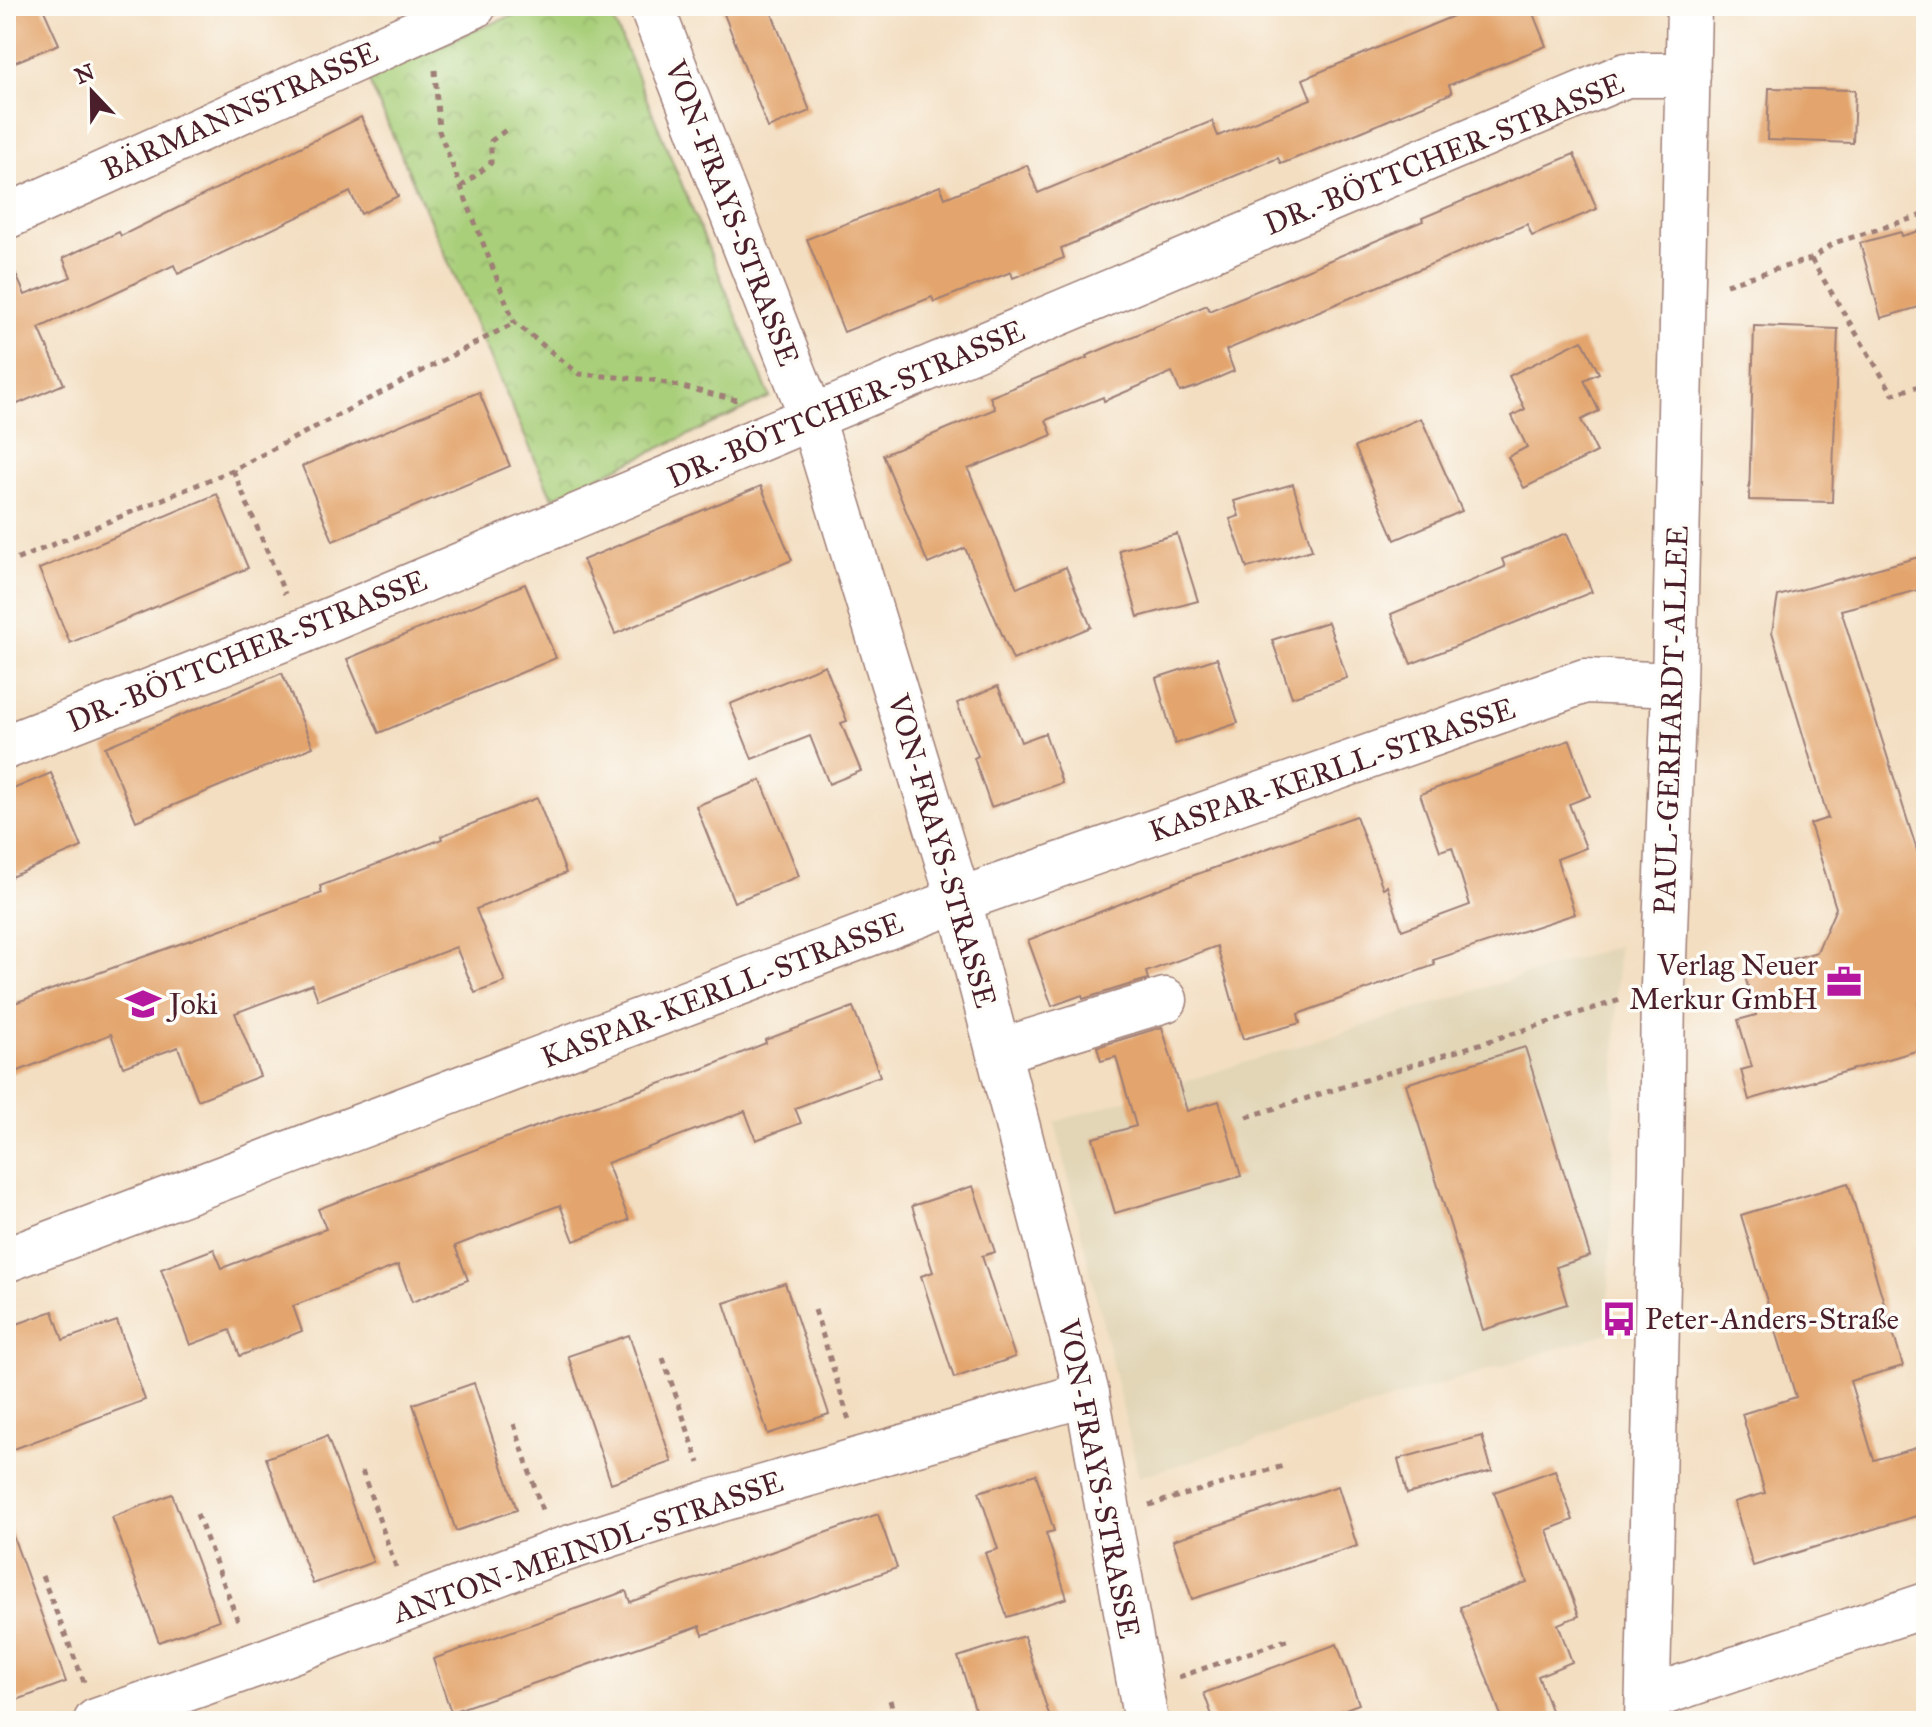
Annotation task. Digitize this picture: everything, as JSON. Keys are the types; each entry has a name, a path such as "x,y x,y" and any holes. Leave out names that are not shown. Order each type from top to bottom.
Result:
{"street":[{"name":"VON-FRAYS-STRASSE","path":"651,6 812,418 959,900 1087,1394 1143,1706"},
{"name":"PAUL-GERHARDT-ALLEE","path":"1648,1710 1663,986 1674,685 1689,6"},
{"name":"BÄRMANNSTRASSE","path":"6,217 459,12"},
{"name":"DR.-BÖTTCHER-STRASSE","path":"6,747 301,632 1626,75 1688,75"},
{"name":"KASPAR-KERLL-STRASSE","path":"6,1260 959,900 1585,681 1674,685"},
{"path":"999,1051 1165,1000"},
{"name":"ANTON-MEINDL-STRASSE","path":"98,1720 255,1665 556,1552 712,1502 1087,1394"},
{"path":"1648,1710 1926,1605"}],"path":[{"path":"459,12 439,131 514,322 579,374 653,380 812,418"},
{"path":"461,187 491,163 491,141 510,127"},
{"path":"1683,297 1811,259 1834,243 1926,214"},
{"path":"1811,259 1893,394 1926,384"},
{"path":"6,564 233,470 514,322"},
{"path":"233,470 301,632"},
{"path":"1247,1117 1663,986"},
{"path":"815,1310 862,1459"},
{"path":"663,1358 712,1502"},
{"path":"514,1424 556,1552"},
{"path":"1109,1516 1287,1465"},
{"path":"362,1471 409,1606"},
{"path":"197,1514 255,1665"},
{"path":"42,1576 98,1720"},
{"path":"1143,1706 1289,1639"},
{"path":"890,1700 896,1721"}],"shaded area":[{"path":"1618,946 1608,1333 1139,1477 1055,1122"}],"green space":[{"path":"538,6 608,6 770,397 552,498 368,79 470,32"}],"building":[{"path":"6,6 42,6 59,44 6,66"},
{"path":"721,6 769,6 810,111 768,128"},
{"path":"1477,6 1530,6 1546,46 1449,85 1452,93 1365,130 1281,164 1278,158 1061,248 1064,258 1013,278 1011,272 934,302 932,297 844,332 807,239 940,186 945,198 1027,165 1038,193 1212,121 1218,136 1311,99 1303,79"},
{"path":"1769,88 1855,90 1853,143 1767,140"},
{"path":"361,117 398,196 361,214 350,192 178,274 174,265 39,328 64,384 6,409 6,252 25,295 71,277 63,258 119,232 121,236"},
{"path":"1574,154 1597,209 1532,236 1527,224 1226,350 1234,371 1199,386 1180,392 1172,372 1104,401 1103,397 1046,420 1052,435 968,469 1017,588 1066,567 1091,627 1013,660 965,548 928,564 883,455 995,409 990,397 1207,305 1209,311"},
{"path":"1926,229 1926,305 1881,318 1860,243"},
{"path":"1754,326 1838,329 1832,502 1749,500"},
{"path":"1582,340 1599,373 1584,380 1599,411 1581,420 1597,452 1524,488 1508,457 1527,447 1512,416 1525,409 1509,376"},
{"path":"479,392 510,466 333,541 302,466"},
{"path":"1421,418 1462,511 1395,540 1355,447"},
{"path":"1293,484 1312,550 1247,568 1230,519 1239,516 1234,501"},
{"path":"761,486 792,560 615,634 583,560"},
{"path":"217,494 248,568 70,643 39,569"},
{"path":"1567,533 1592,592 1411,664 1391,614 1505,567 1502,559"},
{"path":"1177,534 1198,601 1138,617 1119,550"},
{"path":"1926,555 1926,588 1841,610 1926,879 1926,990 1918,1004 1926,1033 1926,1048 1749,1100 1741,1070 1752,1067 1738,1020 1756,1015 1744,973 1817,952 1836,908 1810,824 1828,818 1772,632 1778,596"},
{"path":"525,584 556,658 379,733 347,659"},
{"path":"1328,622 1347,678 1292,697 1272,640"},
{"path":"1217,658 1238,723 1175,744 1156,678"},
{"path":"825,665 847,721 841,723 861,771 829,784 810,736 752,759 730,704"},
{"path":"282,673 313,747 136,821 105,747"},
{"path":"998,686 1021,742 1045,733 1062,783 991,807 974,758 978,756 957,703"},
{"path":"1570,740 1590,796 1569,804 1586,848 1557,859 1575,914 1433,960 1435,965 1298,1014 1300,1023 1243,1039 1217,946 1146,972 1148,979 1083,999 1082,995 1052,1006 1028,940 1356,816 1383,888 1387,886 1402,930 1470,905 1452,847 1440,851 1420,794"},
{"path":"51,773 82,847 6,879 6,792"},
{"path":"761,780 799,876 734,902 696,806"},
{"path":"537,798 566,873 476,909 505,982 475,993 456,947 318,1000 312,984 235,1013 260,1076 198,1100 178,1047 123,1067 111,1034 6,1076 6,1006 322,893 320,886"},
{"path":"853,1007 880,1076 795,1108 801,1123 756,1140 745,1111 607,1163 629,1220 574,1241 560,1205 455,1246 468,1280 412,1302 398,1265 293,1306 302,1331 240,1356 230,1330 190,1345 161,1269 214,1249 222,1268 326,1229 318,1209 564,1116 700,1070 766,1043 765,1040"},
{"path":"1162,1027 1187,1111 1219,1101 1241,1176 1115,1213 1093,1138 1136,1126 1116,1057 1101,1061 1097,1047"},
{"path":"1525,1047 1590,1256 1556,1267 1567,1304 1483,1330 1406,1084"},
{"path":"1848,1183 1903,1366 1850,1381 1874,1460 1926,1445 1926,1513 1753,1566 1734,1502 1765,1493 1742,1414 1796,1397 1741,1215"},
{"path":"973,1186 995,1252 982,1256 1015,1357 954,1378 921,1276 933,1272 912,1206"},
{"path":"785,1283 829,1414 768,1434 724,1303"},
{"path":"53,1311 63,1340 117,1321 145,1400 6,1452 6,1328"},
{"path":"629,1335 672,1462 611,1483 568,1356"},
{"path":"474,1383 517,1510 456,1531 413,1404"},
{"path":"327,1436 373,1562 313,1584 266,1458"},
{"path":"1482,1436 1492,1471 1407,1494 1398,1459"},
{"path":"1555,1470 1573,1520 1547,1530 1579,1616 1558,1624 1572,1662 1538,1676 1555,1721 1503,1721 1460,1607 1527,1582 1494,1492"},
{"path":"1036,1474 1054,1531 1046,1533 1067,1598 1007,1617 985,1553 998,1549 979,1492"},
{"path":"1338,1486 1357,1546 1192,1599 1173,1540"},
{"path":"172,1494 219,1620 159,1642 112,1517"},
{"path":"878,1514 897,1568 703,1635 700,1626 451,1712 433,1659 626,1591 630,1602"},
{"path":"10,1528 66,1682 6,1704 6,1529"},
{"path":"1024,1636 1051,1721 979,1721 958,1657"},
{"path":"1337,1644 1359,1704 1313,1721 1214,1721 1204,1693"}],"place":[{"name":"Verlag Neuer Merkur GmbH","path":"1844,982"},
{"name":"Joki","path":"143,1004"},
{"name":"Peter-Anders-Straße","path":"1619,1319"}]}
